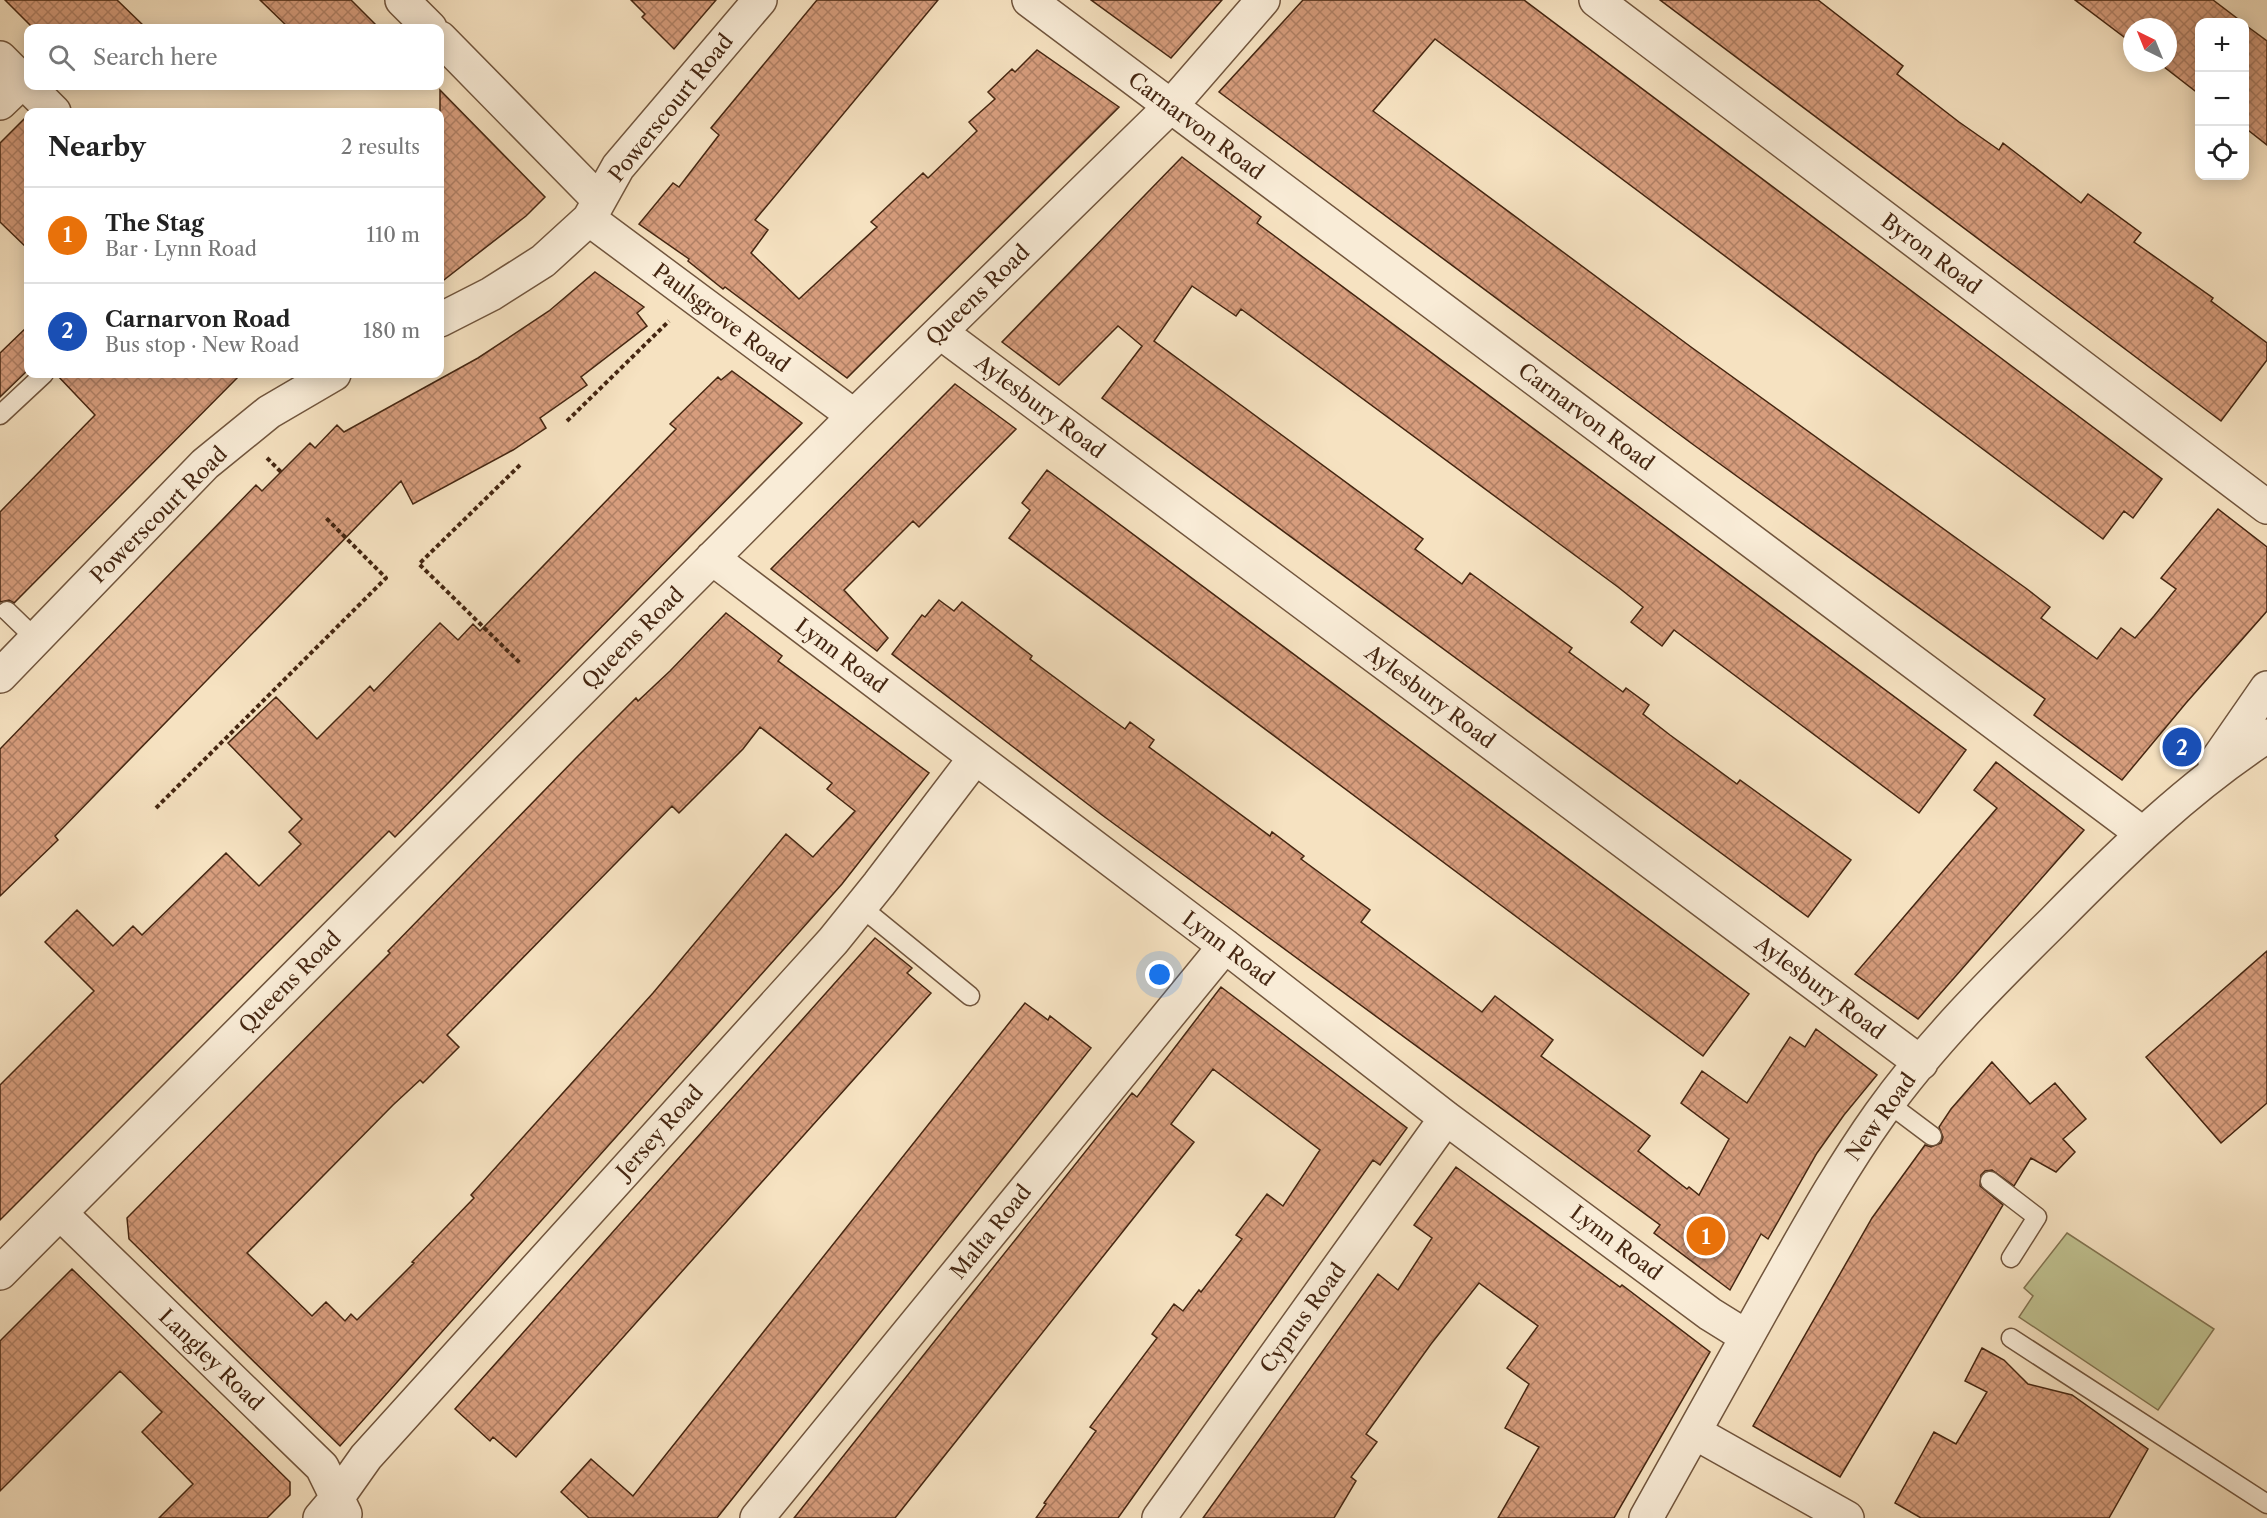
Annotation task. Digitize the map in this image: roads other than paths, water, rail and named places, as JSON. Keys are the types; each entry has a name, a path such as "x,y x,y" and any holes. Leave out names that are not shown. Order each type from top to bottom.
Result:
{"street":[{"path":"402,0 426,24"},
{"name":"Powerscourt Road","path":"444,318 491,294 543,261 594,210 618,167 760,0"},
{"name":"Carnarvon Road","path":"1029,0 2143,834"},
{"name":"Queens Road","path":"0,1273 854,416 1170,107 1263,0"},
{"name":"Byron Road","path":"1596,0 2267,507"},
{"name":"Paulsgrove Road","path":"444,42 594,210 694,297 854,416"},
{"path":"0,58 11,92 45,108"},
{"name":"Aylesbury Road","path":"939,332 1921,1063"},
{"name":"Powerscourt Road","path":"0,676 205,464 269,412 319,378"},
{"name":"Lynn Road","path":"712,558 1225,946 1446,1118 1710,1314 1747,1337"},
{"name":"New Road","path":"2202,782 2267,688"},
{"name":"New Road","path":"1646,1518 1824,1201 1888,1103 2008,967 2143,834 2202,782 2267,736"},
{"name":"Jersey Road","path":"335,1512 366,1457 825,950 861,907 975,758"},
{"name":"Malta Road","path":"757,1518 1225,946"},
{"name":"Cyprus Road","path":"1159,1518 1446,1118"},
{"name":"Langley Road","path":"60,1213 322,1467 335,1512"},
{"path":"1694,1432 1847,1518"}],"lane":[{"path":"0,415 40,378"},
{"path":"7,610 36,639"},
{"path":"861,907 970,996"},
{"path":"1888,1103 1932,1136"},
{"path":"1990,1181 2037,1217 2011,1258"},
{"path":"2011,1338 2267,1504"}],"place":[{"name":"Carnarvon Road","path":"2182,747"},
{"name":"The Stag","path":"1706,1236"}]}
